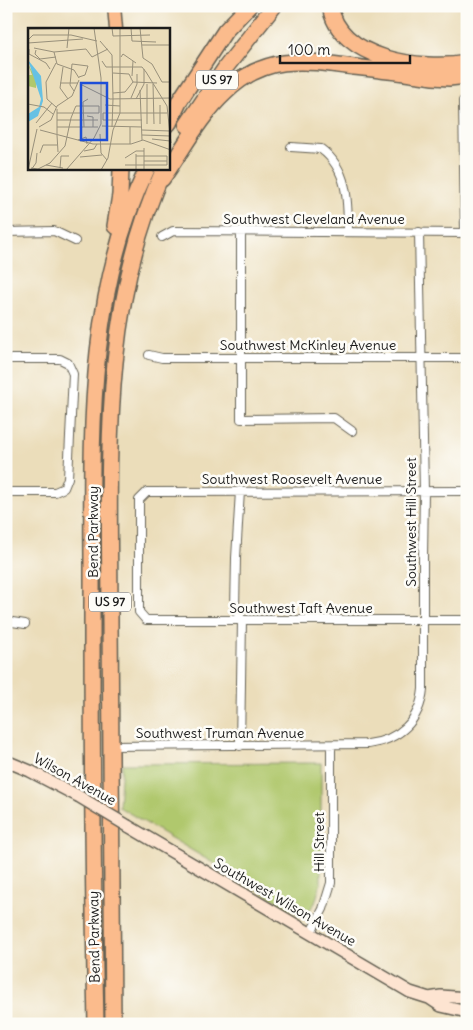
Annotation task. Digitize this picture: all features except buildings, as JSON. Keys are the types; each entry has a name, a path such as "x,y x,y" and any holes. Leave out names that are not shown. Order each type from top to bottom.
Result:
{"highway":[{"name":"US 97","path":"170,121 180,100 225,31 248,6"},
{"name":"US 97","path":"170,157 183,132 226,67 274,6"},
{"path":"330,6 339,30 354,44 371,53 436,66 467,63"},
{"path":"170,167 201,122 224,94 242,78 261,68 286,62 313,62 434,77 467,76"},
{"path":"109,277 113,234 118,214 121,170"},
{"name":"Bend Parkway","path":"96,1024 93,799 93,438 97,354 109,277 126,216 146,170"},
{"name":"Bend Parkway","path":"113,1024 110,746 111,412 116,341 130,265 156,186 164,170"},
{"path":"156,186 168,170"}],"main road":[{"path":"114,6 116,28"}],"street":[{"path":"462,101 466,233"},
{"path":"290,147 321,149 336,163 346,190 348,232"},
{"path":"6,232 54,231 75,241"},
{"name":"Southwest Cleveland Avenue","path":"162,237 173,231 466,233"},
{"path":"241,231 241,419 334,418 352,431"},
{"name":"Southwest Hill Street","path":"331,745 368,744 385,741 400,734 412,722 418,711 422,695 424,491 420,232"},
{"name":"Southwest McKinley Avenue","path":"149,355 162,358 467,358"},
{"path":"6,359 60,359 68,363 73,374 68,478 64,488 55,492 6,492"},
{"path":"240,491 235,609 242,620 240,746"},
{"name":"Southwest Roosevelt Avenue","path":"139,612 139,500 146,492 467,491"},
{"name":"Southwest Taft Avenue","path":"139,612 146,620 467,620"},
{"path":"6,621 26,624"},
{"name":"Southwest Truman Avenue","path":"110,746 331,745"},
{"name":"Hill Street","path":"310,934 325,904 331,878 331,745"},
{"name":"Wilson Avenue","path":"6,761 78,796 128,826"},
{"name":"Southwest Wilson Avenue","path":"128,826 410,992 429,998 441,1006 467,1012"},
{"name":"Southwest Wilson Avenue","path":"429,998 441,996 467,998"}],"green space":[{"path":"321,763 321,882 315,903 306,914 297,913 119,807 122,764"}]}
